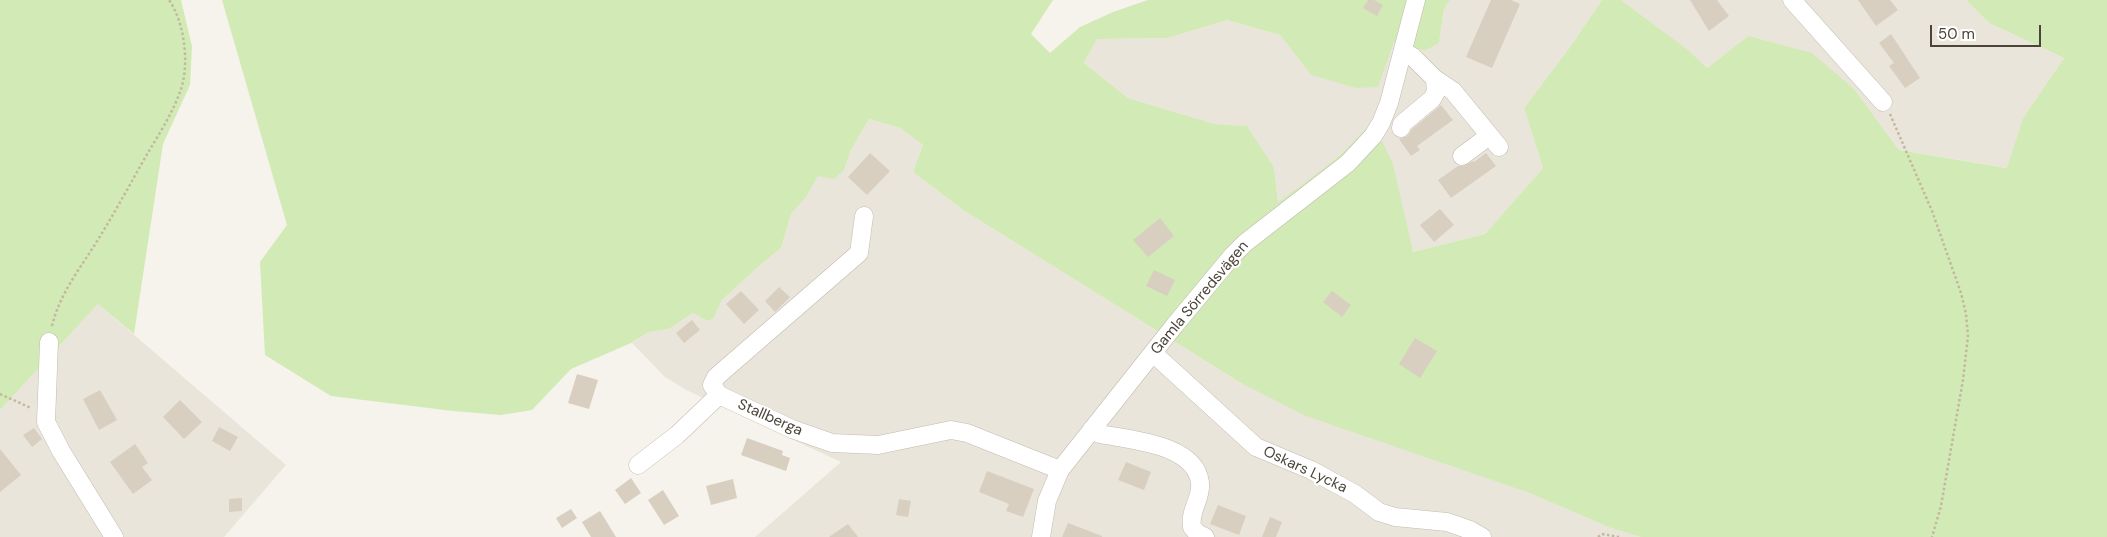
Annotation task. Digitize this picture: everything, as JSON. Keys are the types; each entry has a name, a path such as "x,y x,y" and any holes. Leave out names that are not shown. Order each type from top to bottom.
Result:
{"street":[{"name":"Gamla Sörredsvägen","path":"1041,537 1048,501 1060,470 1233,255 1280,214 1348,163 1369,140 1381,123 1390,103 1416,0"},
{"path":"1792,0 1883,102"},
{"path":"1403,51 1413,57 1435,79 1453,91 1494,141 1462,156"},
{"path":"1402,128 1402,124 1432,99 1436,92 1435,79"},
{"name":"Stallberga","path":"864,216 859,253 713,380 713,389 719,395 792,429 832,443 878,445 951,430 967,433 1060,470"},
{"path":"49,342 46,422 61,451 114,537"},
{"name":"Oskars Lycka","path":"1153,353 1256,447 1312,470 1355,494 1379,512 1395,517 1447,522 1470,530 1482,537"},
{"path":"638,465 677,435 719,395"},
{"path":"1092,429 1100,434 1168,449 1191,463 1198,474 1201,484 1191,515 1192,527 1197,534 1205,537"}],"path":[{"path":"49,342 55,314 64,293 100,236 161,130 181,91 186,49 179,22 169,0"},
{"path":"1883,102 1894,121 1932,211 1961,293 1966,314 1967,346 1964,380 1941,506 1932,537"},
{"path":"0,394 46,416"},
{"path":"1598,537 1602,534 1608,534 1619,537"}],"shaded area":[{"path":"1450,0 1602,0 1570,47 1524,108 1543,168 1485,234 1413,252 1369,125 1354,142 1322,170 1278,202 1274,167 1247,126 1215,124 1128,98 1084,63 1097,39 1168,38 1227,20 1280,35 1311,75 1394,42 1425,51 1439,43 1444,9"},
{"path":"1621,0 1966,0 1989,23 2064,58 2023,118 2008,168 1899,150 1854,89 1748,36 1707,68 1687,50"},
{"path":"869,119 900,128 923,145 913,172 963,210 1241,383 1527,492 1611,528 1641,537 755,537 841,462 686,390 665,377 632,343 649,332 669,329 693,313 707,321 713,319 722,300 781,248 791,214 807,196 818,176 844,170 851,150"},
{"path":"98,304 286,465 224,537 0,537 0,410"}],"green space":[{"path":"0,0 181,0 192,46 190,85 163,144 134,334 98,304 0,410"},
{"path":"222,0 1053,0 1031,34 1050,53 1080,27 1113,12 1148,0 1450,0 1444,9 1439,43 1425,51 1394,42 1378,87 1356,88 1311,75 1280,35 1227,20 1168,38 1097,39 1084,63 1128,98 1215,124 1247,126 1274,167 1278,202 1337,157 1369,125 1383,143 1393,164 1413,252 1485,234 1543,168 1524,108 1570,47 1602,0 1621,0 1688,50 1707,68 1748,36 1812,53 1854,89 1899,150 2007,168 2023,118 2064,58 1989,23 1966,0 2107,0 2107,537 1641,537 1611,528 1527,492 1306,416 1241,383 963,210 913,172 923,145 900,128 869,119 851,150 844,170 834,179 818,176 807,196 791,214 781,248 722,300 713,319 707,321 693,313 669,329 649,332 631,343 571,369 532,410 501,415 331,396 265,355 260,262 287,225"}],"building":[{"path":"1368,0 1374,0 1383,5 1377,16 1363,8"},
{"path":"1491,0 1511,0 1520,4 1492,68 1466,57"},
{"path":"1690,0 1717,0 1729,16 1709,31"},
{"path":"1858,0 1890,0 1898,10 1876,26"},
{"path":"1891,34 1920,78 1905,88 1889,66 1894,63 1879,43"},
{"path":"1441,105 1453,120 1417,146 1420,150 1411,156 1399,139 1408,136 1411,130"},
{"path":"870,153 890,171 867,195 848,177"},
{"path":"1486,153 1496,166 1451,198 1438,180 1458,166 1474,162"},
{"path":"1440,209 1454,225 1434,242 1420,225"},
{"path":"1160,218 1174,236 1148,257 1133,240"},
{"path":"1154,270 1175,280 1167,296 1146,286"},
{"path":"779,287 790,297 775,312 765,301"},
{"path":"741,291 759,310 744,324 726,304"},
{"path":"1332,291 1351,305 1342,317 1323,302"},
{"path":"692,320 700,330 684,343 676,333"},
{"path":"1415,338 1437,351 1420,378 1399,364"},
{"path":"577,374 598,380 589,409 568,403"},
{"path":"100,390 117,420 99,430 83,399"},
{"path":"180,400 202,422 184,439 163,417"},
{"path":"219,427 238,437 230,451 212,441"},
{"path":"34,428 42,439 32,447 23,435"},
{"path":"747,438 783,451 782,455 790,458 786,471 741,455"},
{"path":"135,444 148,463 142,467 152,480 133,494 110,462"},
{"path":"0,449 21,475 0,492"},
{"path":"1126,462 1151,472 1144,490 1118,480"},
{"path":"987,471 1034,489 1023,517 1006,511 1009,504 979,492"},
{"path":"631,478 641,493 625,504 615,490"},
{"path":"733,479 737,498 711,505 706,486"},
{"path":"663,490 679,516 664,525 648,500"},
{"path":"242,498 242,511 229,512 229,499"},
{"path":"899,499 911,501 908,517 896,515"},
{"path":"1218,505 1246,516 1239,535 1210,524"},
{"path":"571,509 577,518 562,528 556,518"},
{"path":"600,511 616,537 591,537 582,522"},
{"path":"1270,517 1282,522 1276,537 1262,537"},
{"path":"1068,523 1102,536 1102,537 1062,537"},
{"path":"848,524 858,537 829,537"}]}
